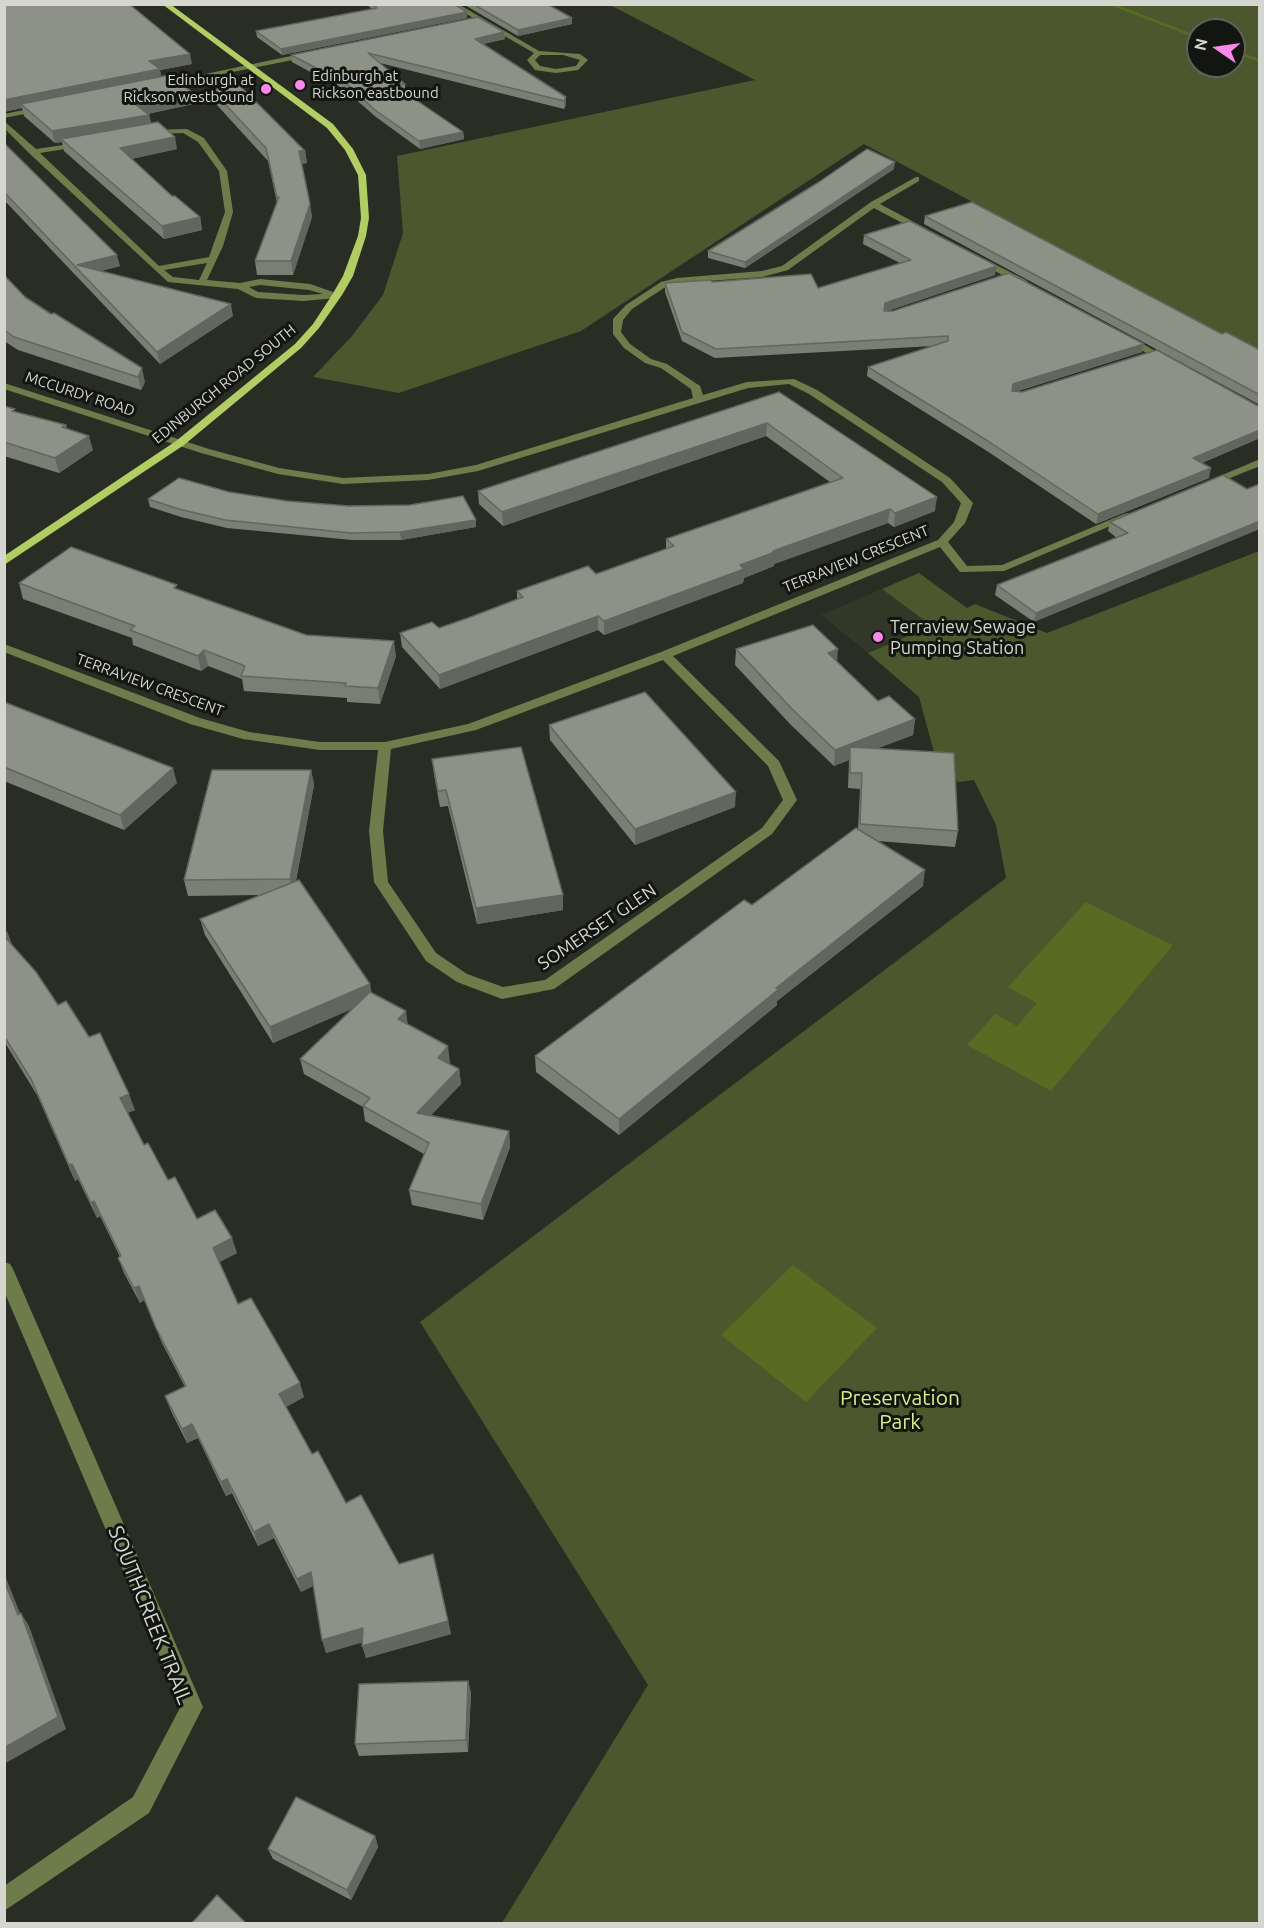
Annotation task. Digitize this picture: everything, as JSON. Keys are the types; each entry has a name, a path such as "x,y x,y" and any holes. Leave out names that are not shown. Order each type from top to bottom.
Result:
{"main road":[{"name":"EDINBURGH ROAD SOUTH","path":"4,562 180,443 298,346 316,326 337,295 348,276 362,236 365,218 362,176 349,149 330,126 165,4"}],"street":[{"path":"452,4 538,53 572,54 584,60 578,68 556,70 538,68 531,60 538,53"},
{"path":"466,22 479,20"},
{"path":"151,86 314,53"},
{"path":"4,116 50,107"},
{"path":"4,123 156,269 171,280 240,286 256,295 303,298 337,295"},
{"path":"138,134 161,130 184,131 201,140 223,171 229,212 213,259 201,284"},
{"path":"33,152 92,142"},
{"path":"699,401 652,369 648,361 627,346 616,332 618,319 629,307 664,284 680,280 774,273 785,268 874,204 916,179"},
{"path":"874,204 937,237"},
{"path":"968,254 1031,286"},
{"path":"156,269 213,259"},
{"path":"999,279 1010,275"},
{"path":"1114,332 1176,366"},
{"path":"1145,357 1156,354"},
{"name":"TERRAVIEW CRESCENT","path":"4,648 195,721 248,736 320,746 385,746 471,727 665,656 942,542 959,523 967,503 946,480 813,392 790,381 747,385 478,468 428,477 343,481 278,471 180,443"},
{"name":"MCCURDY ROAD","path":"4,386 180,443"},
{"path":"1196,488 1260,462"},
{"path":"942,542 964,570 1004,568 1142,510"},
{"name":"SOMERSET GLEN","path":"385,746 376,831 381,882 432,957 462,978 502,993 549,985 767,831 790,800 774,764 665,656"},
{"name":"SOUTHCREEK TRAIL","path":"4,1269 192,1707 141,1805 4,1900"}],"shaded area":[{"path":"882,589 932,626 868,653 821,615"},
{"path":"1086,902 1173,945 1051,1091 967,1045 995,1014 1017,1026 1037,1003 1008,987"},
{"path":"793,1265 877,1328 806,1402 721,1335"}],"green space":[{"path":"610,5 1259,5 1259,355 864,144 581,331 399,393 313,377 352,336 383,295 403,233 397,156 755,80"},
{"name":"Preservation Park","path":"1259,551 1259,1923 502,1923 648,1685 420,1322 1006,878 996,825 974,780 958,782 938,767 919,697 868,653 932,626 882,589 919,573 967,608 975,604 1047,633"}],"building":[{"path":"4,4 129,4 190,54 149,61 160,69 4,100"},
{"path":"373,4 454,4 467,12 281,49 256,31 377,8"},
{"path":"473,4 547,4 572,18 518,30"},
{"path":"478,17 504,32 475,39 566,97 564,101 368,53 405,84 391,83 463,132 419,141 375,110 346,83 327,71 324,72 291,55"},
{"path":"169,75 192,92 135,104 149,115 52,131 21,104"},
{"path":"230,76 305,151 299,151 310,204 291,261 255,261 279,197 277,198 266,148 214,92"},
{"path":"158,122 175,137 120,148 172,196 175,196 200,217 162,226 61,139"},
{"path":"4,143 117,255 77,265 231,304 157,352 4,192"},
{"path":"867,149 895,162 745,262 708,251 819,182"},
{"path":"972,202 1222,334 1226,332 1260,350 1260,395 925,216"},
{"path":"910,221 997,266 885,303 884,311 893,311 1009,273 1144,344 1013,384 1012,391 1022,392 1157,350 1260,407 1260,430 1193,458 1211,468 1098,514 988,441 868,367 948,341 948,336 716,349 682,332 665,283 711,280 712,282 811,274 818,288 911,260 864,235"},
{"path":"4,275 25,297 142,368 138,377 14,337 4,330"},
{"path":"779,392 937,497 895,513 890,509 773,551 775,552 740,565 744,569 604,621 598,616 439,675 400,633 432,622 439,628 468,618 523,597 517,591 588,566 596,574 674,546 666,539 843,478 767,423 502,512 478,491"},
{"path":"4,406 15,409 12,411 66,425 62,427 89,436 55,458 4,442"},
{"path":"1223,475 1247,489 1260,484 1260,521 1036,613 997,585 1128,533 1110,522"},
{"path":"179,478 229,492 287,501 349,506 410,505 463,496 476,520 400,532 351,533 225,520 148,499"},
{"path":"71,547 177,585 174,588 306,635 394,641 378,688 345,686 346,683 241,676 245,666 204,650 198,656 130,630 135,626 19,583"},
{"path":"813,625 838,649 828,653 878,701 889,696 915,719 835,750 792,709 736,649"},
{"path":"645,692 736,792 635,829 549,725"},
{"path":"4,702 173,768 120,815 4,767"},
{"path":"521,747 563,895 476,908 446,790 438,791 432,759"},
{"path":"850,747 954,753 958,831 860,824 862,773 850,773"},
{"path":"212,770 311,770 290,879 184,880"},
{"path":"856,828 925,870 776,988 779,989 619,1119 535,1056 744,900 752,905"},
{"path":"299,880 370,984 270,1027 200,919"},
{"path":"4,936 36,972 58,1005 66,1001 89,1037 100,1033 129,1094 120,1098 144,1145 148,1143 168,1180 175,1177 197,1219 215,1210 232,1238 213,1248 238,1304 251,1298 300,1383 279,1394 312,1454 318,1451 346,1503 361,1495 399,1564 433,1554 448,1621 362,1646 363,1628 322,1640 311,1572 297,1579 269,1524 254,1532 227,1479 221,1482 192,1424 182,1429 165,1396 186,1386 156,1328 139,1286 134,1288 118,1258 121,1256 94,1201 91,1203 72,1164 69,1165 31,1079 4,1036"},
{"path":"370,992 406,1011 398,1019 448,1046 438,1058 459,1069 417,1113 509,1131 481,1204 409,1190 429,1143 363,1106 370,1098 300,1059"},
{"path":"4,1581 18,1615 21,1613 58,1717 4,1748"},
{"path":"468,1681 466,1740 355,1744 359,1684"},
{"path":"296,1797 375,1836 347,1890 268,1849"},
{"path":"217,1895 246,1923 192,1923"}],"waterway":[{"path":"1109,4 1186,33"},
{"path":"1246,56 1260,61"}],"place":[{"name":"Edinburgh at Rickson eastbound","path":"300,85"},
{"name":"Edinburgh at Rickson westbound","path":"266,89"},
{"name":"Terraview Sewage Pumping Station","path":"878,637"}]}
